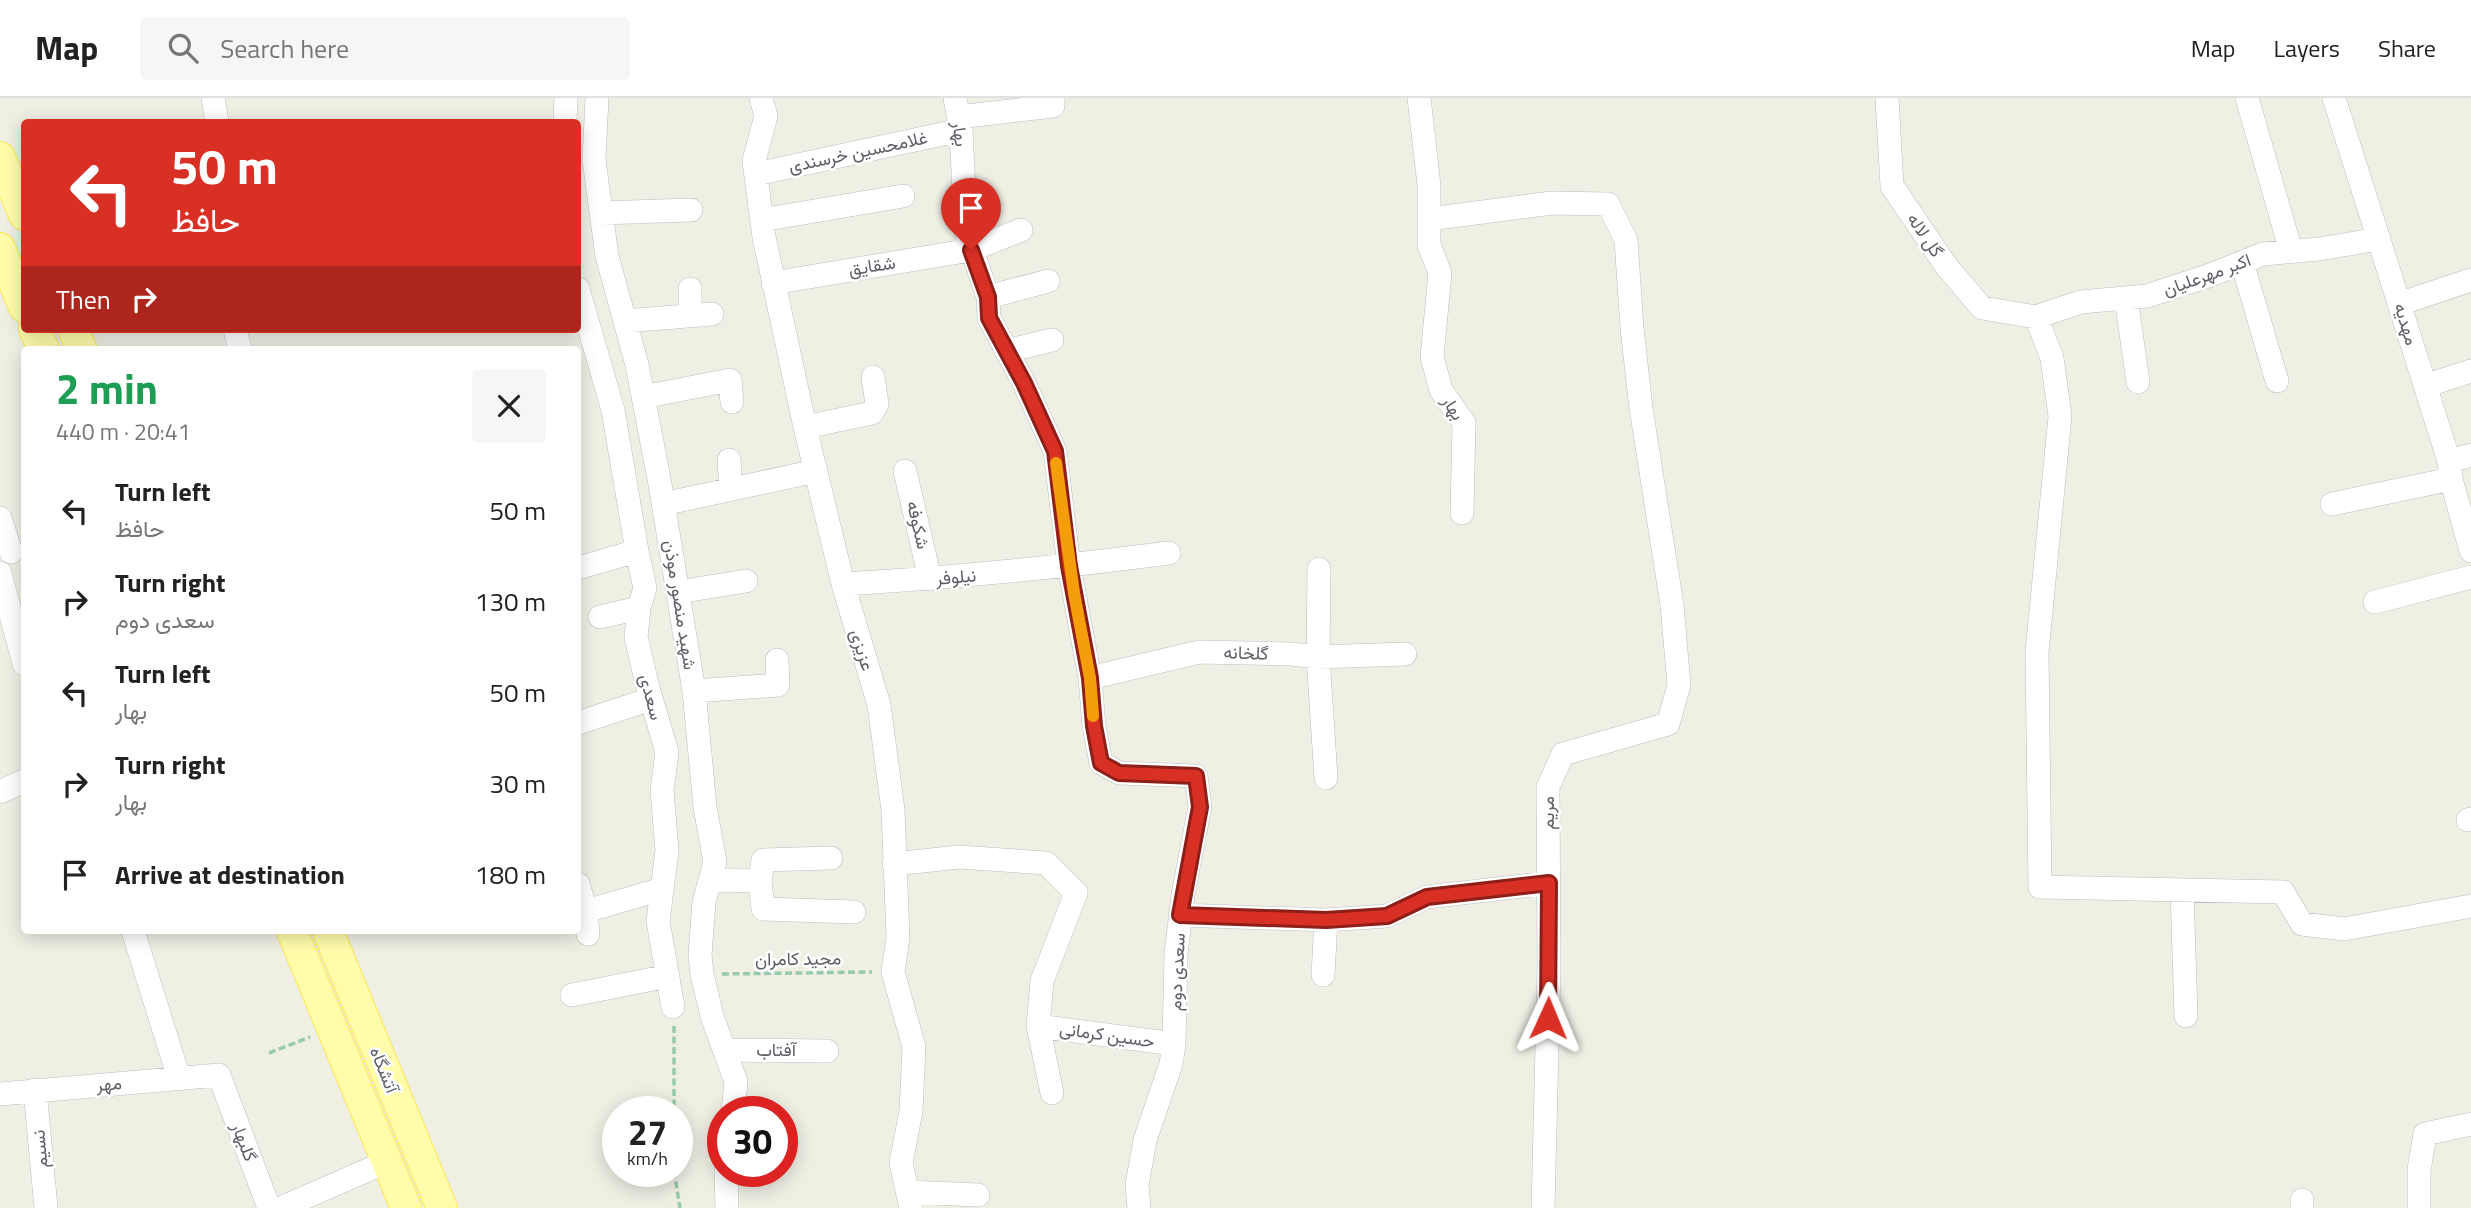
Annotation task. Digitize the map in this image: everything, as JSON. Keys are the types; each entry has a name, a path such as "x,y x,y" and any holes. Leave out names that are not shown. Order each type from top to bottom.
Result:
{"main road":[{"path":"0,157 21,207"},
{"path":"0,247 21,299"},
{"name":"آتشگاه","path":"295,934 406,1208"},
{"name":"آتشگاه","path":"329,934 442,1208"}],"street":[{"path":"213,98 216,119"},
{"name":"شهید منصور موذن","path":"597,98 594,160 607,256 643,397 663,504 694,691 705,807 715,862 704,902 701,964 712,1016 736,1082 735,1096"},
{"name":"عزیزی","path":"761,98 766,116 754,161 773,283 843,584 879,705 893,810 898,937 893,972 914,1046 911,1111 901,1163 909,1200"},
{"name":"بهار","path":"1419,98 1429,185 1429,245 1440,273 1432,357 1441,390 1464,423 1462,513"},
{"name":"گل لاله","path":"1886,98 1892,186 1947,267 1982,308 2036,317"},
{"path":"2247,98 2291,251"},
{"name":"مهدیه","path":"2334,98 2425,386 2471,551"},
{"name":"غلامحسین خرسندی","path":"756,174 958,115 1053,102"},
{"name":"بهار","path":"958,115 966,232 988,297 989,318 1024,383 1055,451 1069,566 1090,678 1094,726 1101,763 1119,773 1196,776"},
{"path":"762,220 903,196"},
{"name":"مریم","path":"1429,219 1552,203 1608,204 1626,240 1638,381 1672,605 1679,685 1668,724 1563,754 1548,787 1544,1208"},
{"path":"601,213 691,210"},
{"name":"شقایق","path":"773,283 971,250 1021,230"},
{"name":"اکبر مهرعلیان","path":"2036,317 2081,302 2147,296 2263,254 2379,239"},
{"path":"2242,262 2277,381"},
{"path":"2399,303 2471,280"},
{"path":"988,297 1048,281"},
{"path":"625,321 701,315 690,289"},
{"path":"2126,298 2138,382"},
{"name":"سعدی","path":"581,299 613,410 636,551 645,588 639,608 636,637 667,752 662,790 667,850 658,921 673,1007"},
{"path":"2036,317 2052,358 2060,416 2037,652 2040,887 2283,892 2302,924 2344,929 2471,906"},
{"path":"1006,351 1052,340"},
{"path":"2425,386 2471,371"},
{"path":"805,427 872,413 877,404 873,377"},
{"path":"643,397 730,380 732,402"},
{"path":"2332,504 2450,470 2471,455"},
{"path":"729,460 731,489"},
{"path":"663,504 816,471"},
{"name":"شکوفه","path":"905,471 930,579"},
{"path":"0,518 12,551"},
{"path":"581,567 636,551"},
{"name":"نیلوفر","path":"843,584 1069,566 1169,553"},
{"path":"1319,569 1318,657 1326,778"},
{"path":"0,573 21,653"},
{"path":"2375,602 2471,577"},
{"path":"678,592 746,581"},
{"path":"600,617 639,608"},
{"name":"گلخانه","path":"1090,678 1199,652 1318,657 1405,654"},
{"path":"694,691 778,685 777,660"},
{"path":"581,722 651,698"},
{"name":"سعدی دوم","path":"1139,1208 1137,1185 1145,1140 1171,1064 1174,1044 1176,954 1180,915 1200,807 1196,776"},
{"path":"0,792 21,783"},
{"name":"حسین کرمانی","path":"894,864 959,857 1046,863 1076,893 1042,981 1038,1026 1174,1044"},
{"path":"831,858 763,860 760,881 763,909 854,912"},
{"path":"710,880 760,881"},
{"path":"1180,915 1326,920 1387,916 1427,897 1549,883"},
{"path":"581,897 587,922 662,889"},
{"path":"2182,890 2186,1016"},
{"path":"1323,975 1326,920"},
{"path":"133,934 179,1079"},
{"path":"572,995 666,966 701,964"},
{"path":"1038,1026 1052,1093"},
{"name":"آفتاب","path":"724,1050 827,1051"},
{"name":"مهر","path":"0,1094 219,1075"},
{"name":"گلبهار","path":"219,1075 269,1208"},
{"name":"نسیم","path":"35,1090 46,1208"},
{"path":"2418,1208 2419,1170 2425,1134 2471,1124"},
{"path":"281,1208 386,1162"},
{"path":"726,1187 726,1208"},
{"path":"909,1200 978,1195"}],"path":[{"name":"مجید کامران","path":"701,964 893,972"},
{"path":"673,1007 674,1096"},
{"path":"269,1053 332,1029"},
{"path":"677,1187 680,1208"}],"slow traffic":[{"path":"1056,463 1082,646 1090,678 1093,716"}],"route":[{"path":"971,250 988,297 989,318 1024,383 1055,451 1069,566 1090,678 1094,726 1101,763 1119,773 1196,776 1200,807 1180,915 1326,920 1387,916 1427,897 1549,883 1548,1018"}]}
